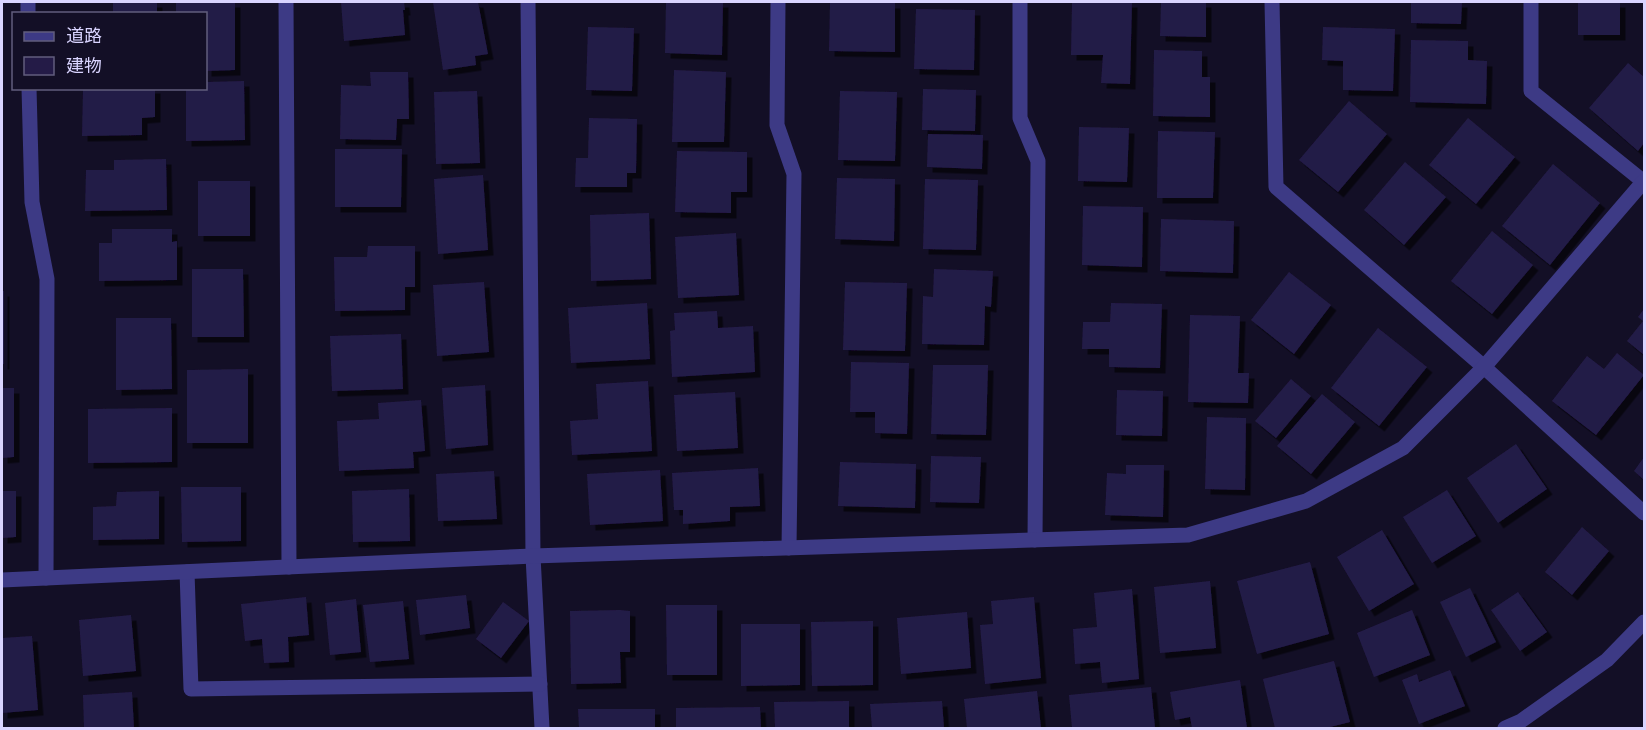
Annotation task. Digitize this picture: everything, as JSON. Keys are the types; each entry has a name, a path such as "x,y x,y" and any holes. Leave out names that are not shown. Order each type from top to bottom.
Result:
{"street":[{"path":"286,2 289,567"},
{"path":"528,2 533,556 542,729"},
{"path":"778,2 777,124 794,174 789,548"},
{"path":"1020,2 1020,118 1038,161 1035,540"},
{"path":"1272,2 1276,187 1484,367 1644,513"},
{"path":"2,580 533,556 1188,535 1306,501 1404,448 1484,367 1644,182 1531,91 1531,2"},
{"path":"29,90 32,202 47,279 46,578"},
{"path":"187,572 191,689 540,684"},
{"path":"1505,729 1523,725 1607,660 1644,622"}],"building":[{"path":"113,2 157,2 157,12 113,12"},
{"path":"176,2 235,2 235,70 207,71 207,12 176,12"},
{"path":"341,2 404,2 405,35 344,41"},
{"path":"433,2 478,2 488,54 475,56 476,65 443,70"},
{"path":"666,2 723,2 722,55 665,53"},
{"path":"830,2 895,3 895,52 829,51"},
{"path":"1072,2 1132,2 1130,84 1101,83 1103,55 1071,55"},
{"path":"1161,2 1206,2 1206,37 1160,36"},
{"path":"1411,2 1462,2 1461,24 1411,23"},
{"path":"1578,2 1620,2 1620,35 1578,35"},
{"path":"916,9 975,10 974,70 914,69"},
{"path":"588,27 634,28 632,91 586,90"},
{"path":"1323,27 1395,29 1393,91 1343,90 1343,61 1322,60"},
{"path":"1411,40 1468,41 1468,60 1487,61 1486,104 1410,102"},
{"path":"1154,50 1202,51 1202,77 1210,77 1210,117 1153,116"},
{"path":"1628,63 1644,77 1644,143 1638,151 1589,108"},
{"path":"674,70 726,72 724,142 672,142"},
{"path":"370,72 408,72 409,119 397,119 396,140 340,139 341,85 371,86"},
{"path":"244,81 245,140 186,141 186,90 207,90 207,82"},
{"path":"923,89 976,90 975,131 922,130"},
{"path":"83,90 155,90 155,117 142,118 142,135 82,136"},
{"path":"477,91 480,163 436,164 434,92"},
{"path":"840,91 897,92 895,161 838,160"},
{"path":"1349,101 1387,134 1338,192 1299,160"},
{"path":"589,118 637,119 636,173 627,173 627,187 575,187 576,158 588,158"},
{"path":"1468,118 1515,157 1476,204 1429,165"},
{"path":"1079,127 1129,128 1127,182 1078,181"},
{"path":"1158,131 1215,132 1213,198 1157,198"},
{"path":"928,134 983,135 982,169 927,167"},
{"path":"335,149 402,149 401,207 335,207"},
{"path":"677,151 747,152 747,192 731,192 731,213 675,212"},
{"path":"166,159 167,210 85,211 86,170 114,170 114,160"},
{"path":"1405,162 1446,197 1404,245 1364,210"},
{"path":"1553,164 1600,203 1550,265 1502,226"},
{"path":"483,175 488,250 438,254 434,179"},
{"path":"837,178 895,179 894,241 835,239"},
{"path":"925,179 978,180 976,250 923,249"},
{"path":"198,181 250,181 250,236 198,236"},
{"path":"1083,206 1143,207 1142,267 1082,265"},
{"path":"649,213 651,279 591,281 590,215"},
{"path":"1161,219 1234,221 1233,273 1160,271"},
{"path":"112,229 172,229 172,242 177,241 177,280 99,281 99,243 112,243"},
{"path":"1492,231 1533,265 1492,314 1451,281"},
{"path":"736,233 739,295 678,298 675,237"},
{"path":"368,246 415,246 415,287 405,287 405,310 335,311 334,257 367,257"},
{"path":"192,269 243,269 244,337 192,337"},
{"path":"934,269 993,271 991,307 985,306 984,345 922,344 923,296 933,297"},
{"path":"1289,272 1331,305 1294,354 1251,320"},
{"path":"484,282 489,352 437,356 433,285"},
{"path":"845,282 907,283 905,351 843,350"},
{"path":"2,291 4,291 4,364 2,364"},
{"path":"647,303 650,359 571,363 568,308"},
{"path":"1111,303 1162,304 1160,368 1109,367 1109,349 1082,349 1083,322 1110,322"},
{"path":"1644,309 1644,355 1627,341 1643,321 1638,317"},
{"path":"717,311 718,328 753,326 755,372 672,377 670,331 675,330 674,313"},
{"path":"1190,315 1240,316 1238,373 1249,373 1248,403 1188,402"},
{"path":"116,318 171,318 172,389 116,390"},
{"path":"1378,328 1427,367 1379,426 1331,388"},
{"path":"401,334 403,389 332,391 330,336"},
{"path":"1617,353 1644,375 1596,435 1552,401 1587,356 1604,369"},
{"path":"851,362 909,363 907,434 875,433 875,412 850,412"},
{"path":"933,365 988,365 986,435 931,434"},
{"path":"248,369 248,443 187,443 187,370"},
{"path":"1291,379 1311,396 1276,438 1255,421"},
{"path":"648,381 652,451 572,455 570,421 598,419 596,384"},
{"path":"485,385 488,445 446,449 442,388"},
{"path":"2,388 14,388 14,457 2,458"},
{"path":"1117,390 1163,391 1162,436 1116,435"},
{"path":"735,392 738,448 677,451 674,395"},
{"path":"1322,394 1355,422 1311,474 1277,446"},
{"path":"421,400 425,451 413,452 414,468 339,471 337,421 379,419 378,403"},
{"path":"172,408 172,462 88,463 88,409"},
{"path":"1207,417 1246,418 1245,490 1205,489"},
{"path":"1516,444 1547,489 1498,523 1467,478"},
{"path":"931,456 981,457 979,503 930,502"},
{"path":"1644,457 1644,480 1634,471"},
{"path":"840,462 916,464 915,508 838,506"},
{"path":"1126,465 1164,465 1163,517 1105,515 1107,473 1126,474"},
{"path":"758,468 760,506 730,507 730,521 683,524 683,510 674,510 672,473"},
{"path":"660,470 663,521 590,525 587,474"},
{"path":"494,471 497,519 438,521 436,474"},
{"path":"181,487 241,487 241,541 182,542"},
{"path":"409,489 410,541 353,542 352,491"},
{"path":"1447,490 1476,536 1432,563 1403,517"},
{"path":"2,491 16,491 16,537 2,538"},
{"path":"159,491 159,539 93,540 93,507 116,506 117,492"},
{"path":"1582,527 1609,551 1572,595 1545,572"},
{"path":"1382,530 1414,584 1369,611 1337,557"},
{"path":"1310,562 1329,634 1257,654 1237,581"},
{"path":"1210,581 1216,648 1160,653 1154,587"},
{"path":"1470,588 1496,642 1466,657 1440,602"},
{"path":"1132,589 1139,679 1102,683 1100,662 1075,664 1073,629 1097,627 1094,593"},
{"path":"1518,592 1547,632 1520,651 1491,610"},
{"path":"466,595 470,628 420,635 416,600"},
{"path":"306,597 309,635 288,637 289,662 264,663 262,639 245,641 241,604"},
{"path":"1034,597 1041,678 985,684 980,625 993,624 991,601"},
{"path":"356,599 361,652 330,655 325,603"},
{"path":"403,601 409,659 370,662 363,605"},
{"path":"503,602 529,621 501,658 476,639"},
{"path":"666,605 717,605 717,675 667,675"},
{"path":"1412,610 1430,655 1374,677 1357,633"},
{"path":"570,611 630,611 630,652 620,652 621,683 571,684"},
{"path":"967,612 971,668 901,674 897,618"},
{"path":"131,615 136,671 83,676 79,620"},
{"path":"873,621 873,685 812,686 811,622"},
{"path":"741,624 800,624 800,685 741,686"},
{"path":"32,636 38,710 2,713 2,638"},
{"path":"1334,661 1350,722 1326,728 1275,728 1263,679"},
{"path":"1450,670 1465,706 1419,724 1402,680 1417,674 1419,682"},
{"path":"1240,680 1247,728 1192,728 1190,717 1175,720 1170,692"},
{"path":"1151,687 1155,728 1072,728 1069,695"},
{"path":"1037,691 1041,728 967,728 964,699"},
{"path":"132,692 134,728 84,728 83,695"},
{"path":"849,701 849,728 775,728 774,702"},
{"path":"942,701 944,728 872,728 870,704"},
{"path":"760,707 761,728 676,728 676,708"},
{"path":"578,709 655,709 655,728 579,728"}]}
